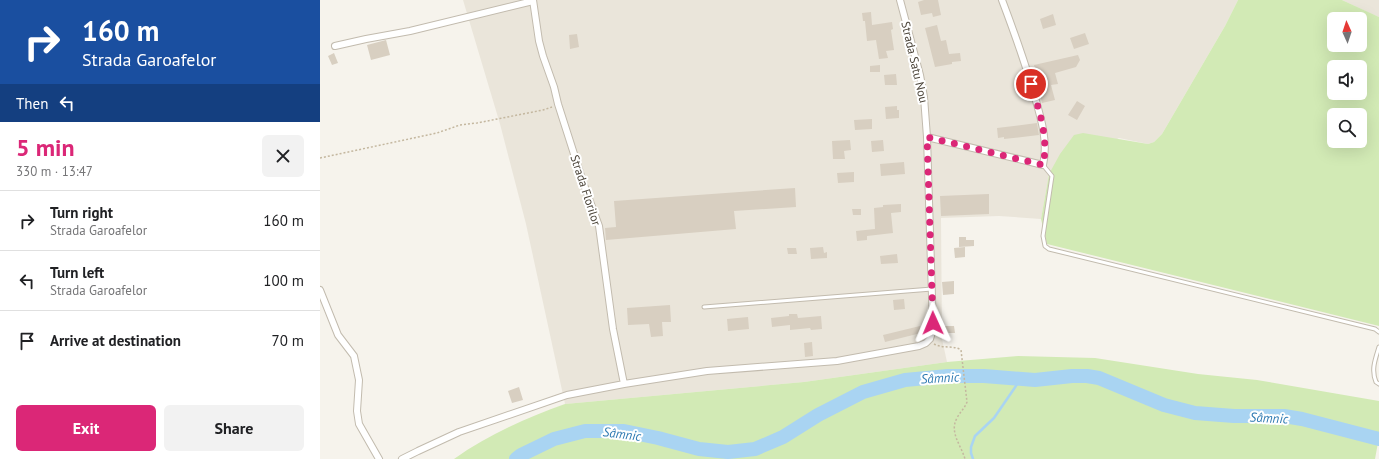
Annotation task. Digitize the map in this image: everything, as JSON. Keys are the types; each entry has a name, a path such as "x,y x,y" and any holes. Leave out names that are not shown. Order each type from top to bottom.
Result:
{"street":[{"path":"335,46 410,31 533,0"},
{"name":"Strada Florilor","path":"533,0 539,40 583,182 599,226 613,329 624,384"},
{"name":"Strada Satu Nou","path":"900,0 922,86 927,137 933,289 933,329 930,339"},
{"path":"927,137 1043,165 1045,143 1039,111 1025,62 1002,0"},
{"path":"320,290 338,336 354,356 359,380 359,424 379,459"},
{"path":"402,459 459,432 567,395 624,384 707,371 837,361 920,346 930,339"}],"lane":[{"path":"1043,165 1052,176 1043,236 1045,246 1050,250 1375,329 1379,332"},
{"path":"704,307 933,289"},
{"path":"1379,347 1374,361 1373,374 1376,382 1379,384"}],"path":[{"path":"320,158 437,133 460,124 477,123 543,110 558,104"},
{"path":"930,339 939,347 959,348 962,350 967,402 956,418 954,434 965,459"}],"shaded area":[{"path":"463,0 1238,0 1225,26 1162,134 1154,142 1148,144 1119,138 1049,174 1041,219 999,216 941,218 942,339 947,362 804,382 565,404 526,224 500,124"},
{"path":"1342,0 1379,0 1379,17 1374,15"}],"green space":[{"path":"1238,0 1342,0 1379,17 1379,326 1047,244 1041,219 1049,174 1060,154 1074,135 1083,133 1148,144 1154,142 1162,134 1225,26"},
{"path":"1018,356 1095,358 1198,374 1257,380 1379,401 1379,437 1375,459 454,459 480,442 508,428 565,404 804,382 947,362"}],"building":[{"path":"924,0 938,0 941,15 933,17 932,13 921,15 918,2"},
{"path":"871,12 872,25 892,22 893,29 891,30 894,50 886,51 888,58 879,59 876,40 867,41 865,21 863,21 862,13"},
{"path":"1053,14 1056,25 1043,29 1040,19"},
{"path":"937,25 941,41 946,40 949,54 960,53 961,61 935,67 925,28"},
{"path":"1085,33 1089,44 1074,49 1070,38"},
{"path":"577,34 579,47 570,49 569,35"},
{"path":"386,40 390,55 371,60 367,45"},
{"path":"334,53 338,63 332,65 328,56"},
{"path":"1078,55 1080,60 1076,67 1055,73 1058,84 1051,85 1055,100 1042,103 1040,94 1046,92 1042,75 1037,76 1034,65"},
{"path":"880,65 880,72 870,72 870,66"},
{"path":"896,74 897,85 885,85 884,75"},
{"path":"1077,101 1085,106 1077,120 1068,115"},
{"path":"897,106 897,110 899,110 899,118 886,119 885,107"},
{"path":"872,119 872,129 855,130 854,120"},
{"path":"1037,123 1039,135 1004,139 1004,137 998,138 997,128"},
{"path":"850,140 851,150 844,151 845,159 833,159 832,141"},
{"path":"883,140 884,151 872,152 871,141"},
{"path":"904,162 905,174 881,176 880,164"},
{"path":"854,172 854,182 838,183 837,173"},
{"path":"795,188 796,207 734,211 736,229 606,240 605,228 616,227 614,201"},
{"path":"989,194 989,214 941,216 940,196"},
{"path":"901,204 901,212 891,213 893,233 867,236 867,240 857,241 856,231 875,229 874,208 883,207 883,205"},
{"path":"852,209 861,209 861,215 853,215"},
{"path":"959,237 966,237 966,240 974,240 974,246 959,247"},
{"path":"823,247 824,253 827,252 827,258 811,259 810,248"},
{"path":"965,247 965,257 955,258 954,248"},
{"path":"787,248 796,248 797,254 788,254"},
{"path":"897,254 898,263 881,264 880,256"},
{"path":"954,281 954,294 943,295 942,282"},
{"path":"904,299 905,309 894,310 893,300"},
{"path":"670,305 671,322 662,322 663,336 651,337 649,324 628,325 627,308"},
{"path":"789,314 797,314 798,318 821,316 822,329 811,330 810,328 790,330 790,325 772,327 771,318 789,316"},
{"path":"748,317 749,329 728,331 727,319"},
{"path":"920,326 921,333 885,342 883,335"},
{"path":"943,326 954,326 955,333 943,333"},
{"path":"812,342 813,356 805,357 804,343"},
{"path":"519,387 523,400 512,403 508,391"}],"waterway":[{"name":"Sâmnic","path":"516,459 521,455 554,439 585,431 624,431 699,449 728,452 755,449 783,437 818,415 863,392 905,380 948,376 984,376 1035,380 1087,376 1099,378 1164,405 1195,413 1234,416 1284,416 1302,419 1379,439"},
{"path":"973,459 971,447 975,436 994,418 1020,380"}],"route":[{"path":"933,323 927,137 1043,165 1045,143 1039,111 1031,84"}]}
